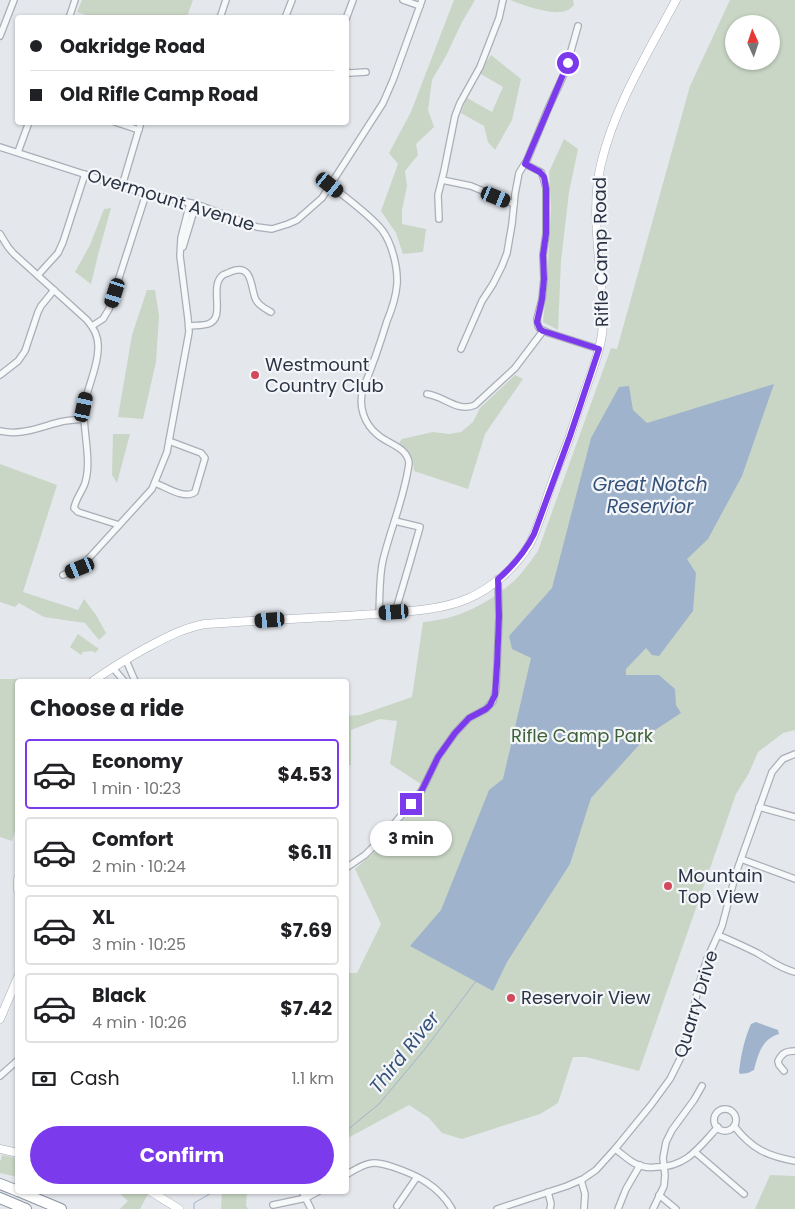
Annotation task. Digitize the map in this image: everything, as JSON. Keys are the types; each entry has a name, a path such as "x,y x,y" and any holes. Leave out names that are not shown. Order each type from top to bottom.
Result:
{"highway":[{"path":"0,1184 15,1190"},
{"path":"25,1194 61,1209"},
{"path":"0,1198 26,1209"}],"street":[{"path":"0,36 3,18 14,0"},
{"path":"70,15 75,0"},
{"path":"221,15 226,0"},
{"path":"286,15 292,0"},
{"path":"348,15 353,0"},
{"path":"403,0 421,3"},
{"path":"439,219 438,195 455,116 484,58 499,18 503,0"},
{"name":"Rifle Camp Road","path":"95,679 169,635 192,626 427,610 475,595 498,579 518,560 534,534 599,349 603,322 596,202 601,163 615,121 629,88 676,0"},
{"name":"Overmount Avenue","path":"0,147 146,194 193,204 256,227 272,229 288,224 297,220 322,198 376,114 388,92 421,3"},
{"path":"462,349 482,301 494,284 502,266 512,224 519,174 565,72 578,26"},
{"path":"349,74 366,72"},
{"path":"18,152 29,125"},
{"path":"124,125 139,130"},
{"path":"122,186 140,125"},
{"path":"525,164 540,172 544,177 546,188 546,234 543,255 544,279 537,322 543,331 599,349"},
{"path":"38,275 58,253 64,242 85,174"},
{"path":"442,180 471,186 514,204"},
{"path":"330,185 377,224 385,234 392,250 397,284 395,301 363,389 361,402 364,416 372,429 402,450 409,459 408,471 381,570 379,614"},
{"path":"92,326 103,319 109,310 146,194"},
{"path":"63,575 80,568 152,489 167,452 189,332 180,256 181,238 193,204"},
{"path":"0,234 3,244 87,320 95,332 98,348 84,407 87,469 85,483 75,501 74,508 78,512 119,525"},
{"path":"188,326 207,325 213,321 217,313 216,290 218,283 222,276 236,270 243,271 248,275 252,281 256,300 271,312"},
{"path":"0,375 18,361 26,351 38,312 54,290"},
{"path":"427,394 463,408 475,405 515,368 543,331"},
{"path":"0,431 10,433 25,432 61,421 84,419"},
{"path":"155,483 185,496 195,492 205,458 201,453 169,441"},
{"path":"394,612 420,526 395,521"},
{"path":"349,866 365,855 384,836 422,790 438,757 455,733 469,718 486,709 493,700 496,689 497,666 498,579"},
{"path":"126,660 134,679"},
{"path":"113,668 122,679"},
{"name":"Quarry Drive","path":"497,1209 515,1206 580,1180 596,1170 670,1079 683,1053 700,981 707,959 722,926 741,859 772,772 783,759 795,754"},
{"path":"759,807 795,817"},
{"path":"741,859 795,879"},
{"path":"718,935 760,954 787,971 795,972"},
{"path":"0,1019 15,984"},
{"path":"784,1071 779,1065 778,1060 781,1054 789,1050 795,1051"},
{"path":"0,1076 15,1063"},
{"path":"653,1209 664,1186 663,1158 666,1142 702,1086"},
{"path":"724,1109 731,1110 736,1119 734,1126 726,1131 718,1128 715,1122 717,1112 724,1109"},
{"path":"734,1126 757,1149 774,1156 795,1161"},
{"path":"615,1149 634,1163 649,1168 664,1167 682,1163 718,1128"},
{"path":"0,1149 15,1153"},
{"path":"695,1152 744,1194"},
{"path":"349,1173 374,1162 409,1172 427,1181 449,1203 452,1209"},
{"path":"618,1209 626,1189 640,1165"},
{"path":"397,1206 418,1177"},
{"path":"580,1180 585,1194 584,1209"},
{"path":"548,1192 551,1204 550,1209"},
{"path":"155,1194 179,1209"},
{"path":"304,1194 311,1209"},
{"path":"273,1205 306,1198 313,1194"},
{"path":"659,1195 676,1209"}],"green space":[{"path":"82,0 193,0 188,15 86,15 77,12"},
{"path":"454,0 475,0 432,80 428,110 434,127 416,144 418,155 405,171 407,186 402,210 402,224 426,229 423,252 403,254 396,233 381,211 398,164 389,153 411,112"},
{"path":"510,0 573,0 574,5 568,10 555,12 539,10"},
{"name":"Rifle Camp Park","path":"730,0 795,0 795,730 783,733 758,752 749,773 736,794 639,1071 586,1057 573,1057 558,1103 540,1114 462,1139 442,1133 429,1118 409,1105 349,1137 349,973 357,973 381,924 355,869 379,848 426,791 421,784 390,764 397,721 380,719 351,730 351,765 349,765 349,716 360,715 412,697 423,622 463,613 487,601 519,576 538,551 611,348 617,349 690,86"},
{"path":"491,55 521,79 512,120 495,150 488,142 484,126 461,113 467,98 492,112 503,87 479,73"},
{"path":"564,139 578,149 569,192 561,261 558,330 543,322 551,208 549,172"},
{"path":"111,208 91,284 75,272 90,245 104,209"},
{"path":"147,290 155,290 159,316 156,362 143,419 118,417 132,335"},
{"path":"515,375 523,379 485,434 468,489 414,471 410,455 399,443 402,439 433,432 449,434 461,432 473,422 480,408"},
{"path":"113,434 130,434 117,483 112,475"},
{"path":"0,464 57,485 23,592 78,610 84,599 106,633 99,640 85,623 44,617 19,603 15,607 0,602"},
{"path":"78,634 99,649 95,653 92,651 83,652 81,655 70,647"},
{"path":"0,679 15,679 15,831 12,841 0,837"},
{"path":"2,1155 15,1158 15,1177 0,1173"},
{"path":"770,1175 795,1176 795,1209 755,1209"},
{"path":"120,1194 148,1194 140,1209 120,1209 128,1201"},
{"path":"222,1194 247,1194 246,1206 248,1209 221,1209"}],"water":[{"name":"Great Notch Reservior","path":"774,384 742,476 708,539 687,559 696,573 693,611 659,656 652,655 646,648 626,669 626,675 659,675 675,689 676,705 681,713 649,734 591,798 570,864 507,962 493,991 410,946 441,910 489,790 503,779 531,658 512,649 509,636 552,588 591,438 619,387 629,386 633,410 647,423"},
{"path":"756,1022 778,1030 779,1034 768,1039 765,1043 759,1053 754,1070 740,1074 746,1036 751,1024"}],"waterway":[{"name":"Third River","path":"349,1129 379,1104 425,1049 476,981"},
{"name":"Third River","path":"194,1209 194,1203 210,1194"}],"place":[{"name":"Westmount Country Club","path":"255,375"},
{"name":"Mountain Top View","path":"668,886"},
{"name":"Reservoir View","path":"511,998"}],"route":[{"path":"411,804 427,782 438,757 455,733 469,718 486,709 493,700 496,689 497,666 498,579 518,560 534,534 599,349 543,331 537,322 544,279 543,255 546,234 546,188 544,177 540,172 525,164 568,63"}]}
